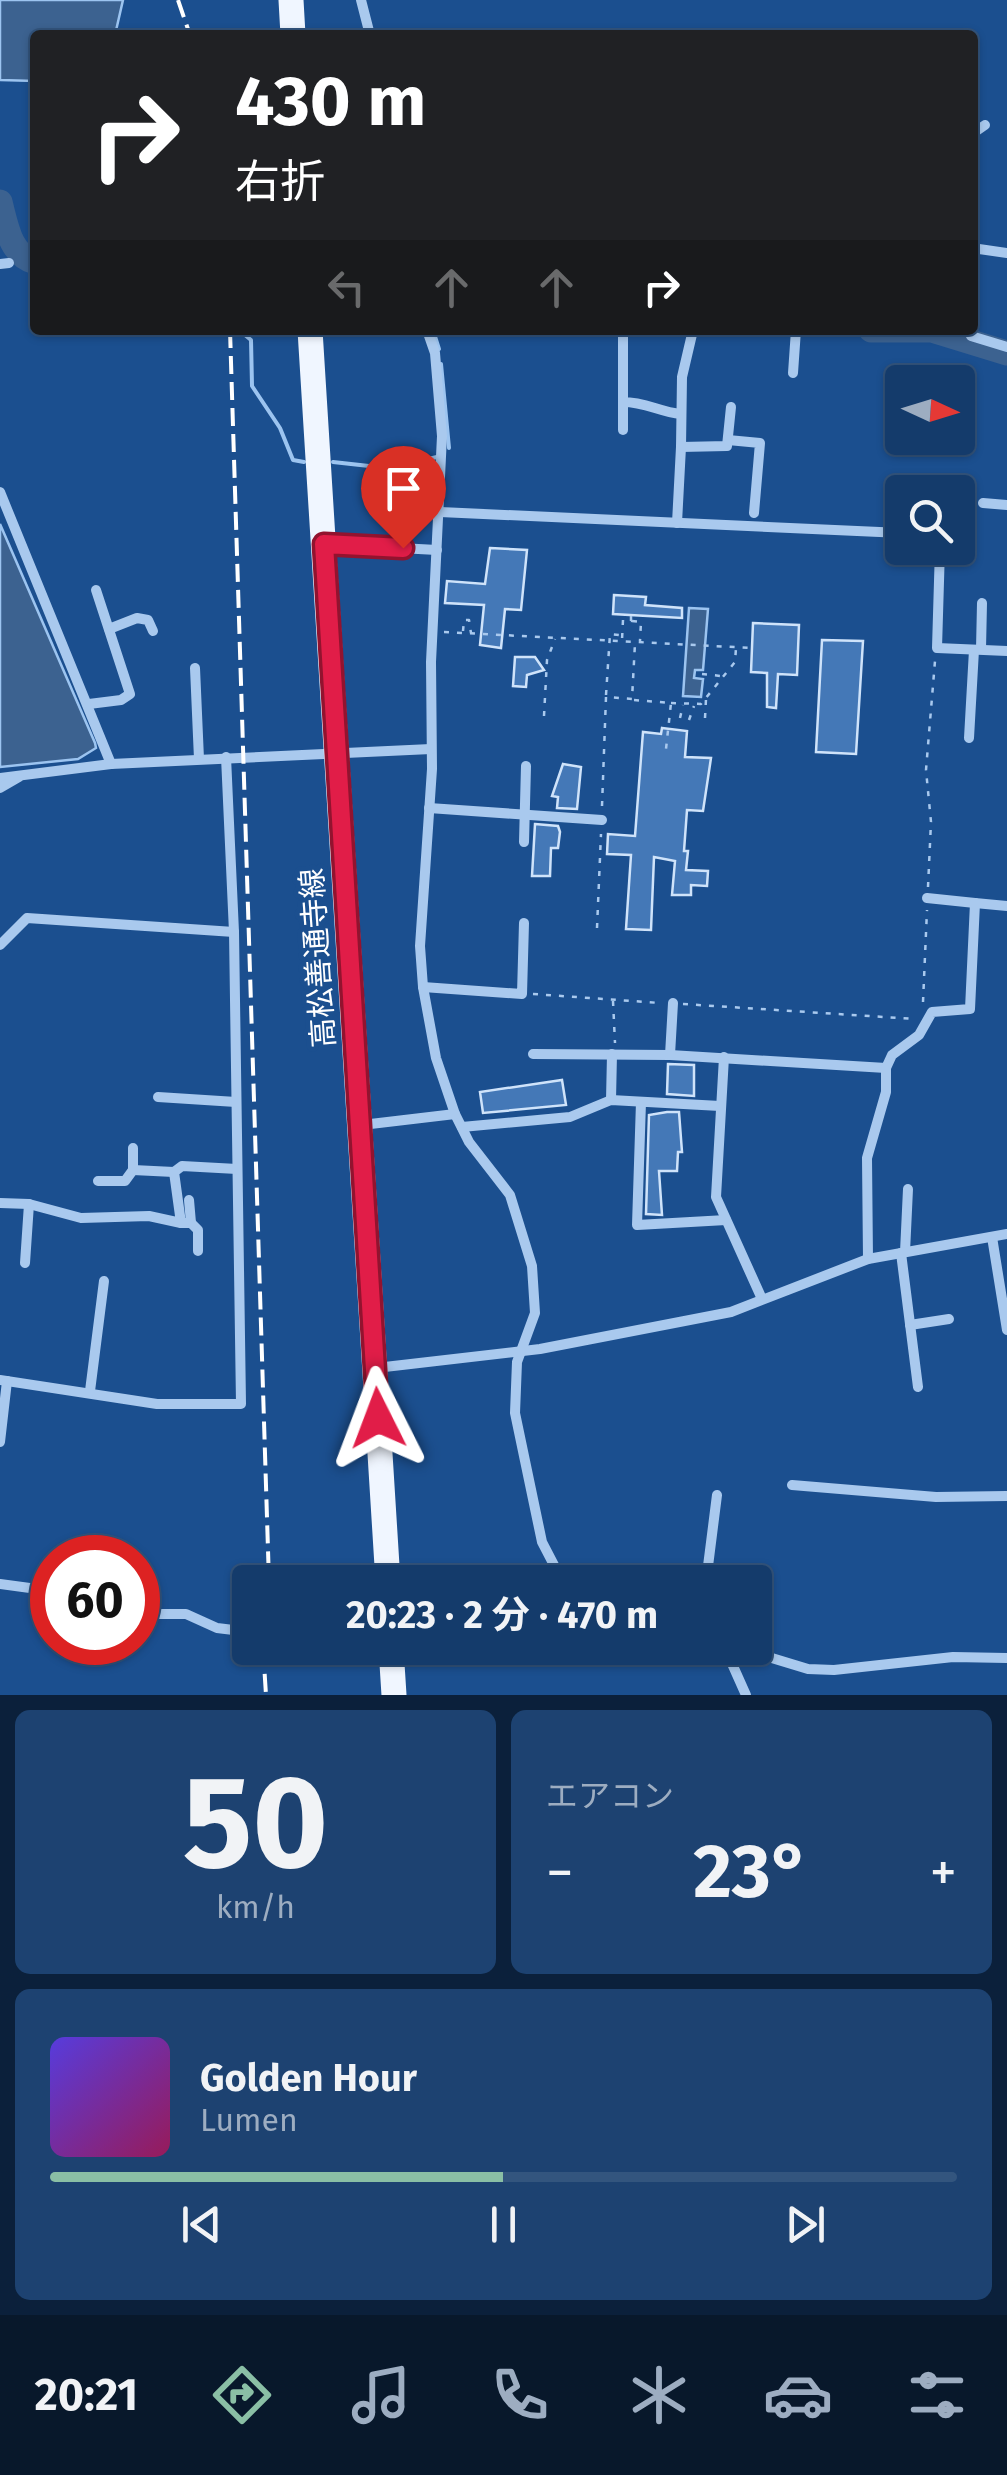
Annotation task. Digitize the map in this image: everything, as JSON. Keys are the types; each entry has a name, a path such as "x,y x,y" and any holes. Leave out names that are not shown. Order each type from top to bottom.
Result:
{"main road":[{"path":"291,0 293,30"},
{"name":"高松善通寺線","path":"310,335 387,1565"},
{"path":"392,1665 394,1695"}],"street":[{"path":"361,0 369,30"},
{"path":"978,130 985,125"},
{"path":"978,249 1007,253"},
{"path":"428,335 441,397 429,808 420,946 423,987 436,1058 456,1114 510,1195 532,1266 534,1313 521,1350 514,1393 542,1542 554,1565"},
{"path":"623,335 623,430"},
{"path":"677,522 682,377 692,335"},
{"path":"793,373 796,335"},
{"path":"971,336 1007,347"},
{"path":"623,402 648,402 660,412 682,414"},
{"path":"680,446 727,446 730,407"},
{"path":"728,440 760,443 754,513"},
{"path":"0,492 89,704 110,764"},
{"path":"983,503 1007,505"},
{"path":"440,512 885,532"},
{"path":"324,544 438,550"},
{"path":"939,565 937,648 1007,651"},
{"path":"89,704 120,700 130,694 96,590"},
{"path":"969,738 982,603"},
{"path":"108,630 137,618 148,620 153,631"},
{"path":"195,668 199,759"},
{"path":"0,778 110,764 431,750"},
{"path":"0,1442 3,1381 90,1390 157,1404 241,1404 234,932 226,757"},
{"path":"524,842 526,766"},
{"path":"0,788 24,774"},
{"path":"429,808 602,820"},
{"path":"927,898 1007,906"},
{"path":"868,1259 867,1158 886,1092 886,1068 892,1055 930,1017 970,1009 974,904"},
{"path":"0,944 27,918 234,932"},
{"path":"423,987 522,994 524,924"},
{"path":"670,1055 674,1004"},
{"path":"533,1054 670,1055 886,1068"},
{"path":"610,1100 612,1054"},
{"path":"724,1058 716,1197 762,1299"},
{"path":"158,1096 236,1102"},
{"path":"462,1127 570,1117 610,1100 720,1106"},
{"path":"641,1102 637,1225 726,1220"},
{"path":"361,1126 456,1114"},
{"path":"98,1180 126,1180 133,1170 132,1148"},
{"path":"133,1170 174,1172 182,1166 237,1169"},
{"path":"174,1172 186,1223"},
{"path":"908,1188 903,1252 918,1387"},
{"path":"186,1223 189,1200"},
{"path":"0,1203 28,1204 81,1218 149,1216 186,1223 198,1230 198,1252"},
{"path":"25,1264 28,1204"},
{"path":"376,1368 521,1350 731,1312 868,1259 1007,1234"},
{"path":"992,1237 1007,1330"},
{"path":"90,1390 104,1281"},
{"path":"910,1324 949,1318"},
{"path":"792,1484 936,1498 1007,1496"},
{"path":"708,1565 717,1495"},
{"path":"0,1584 30,1588"},
{"path":"160,1614 186,1614 217,1628 232,1630"},
{"path":"772,1658 808,1669 834,1670 953,1657 1007,1658"},
{"path":"736,1665 746,1695"}],"path":[{"path":"463,632 464,620 470,620 470,633"},
{"path":"622,640 623,620 641,622 632,700"},
{"path":"432,631 750,648"},
{"path":"544,716 547,660 556,638"},
{"path":"596,928 609,640"},
{"path":"720,646 720,654"},
{"path":"606,697 694,704 706,698 735,662 739,647"},
{"path":"930,1017 922,1008 932,822 926,770 937,648"},
{"path":"702,674 722,676"},
{"path":"705,718 706,698"},
{"path":"666,748 671,703"},
{"path":"680,718 684,704"},
{"path":"689,720 694,704"},
{"path":"522,994 930,1017"},
{"path":"612,1054 613,1000"}],"water":[{"path":"0,0 123,0 116,30 30,30 30,81 0,80"},
{"path":"0,524 95,743 96,748 78,759 0,767"},
{"path":"689,608 708,609 703,670 695,670 694,678 703,679 701,697 683,696"}],"building":[{"path":"490,548 527,550 521,610 505,609 501,648 480,645 484,605 445,603 447,581 485,584"},
{"path":"614,595 646,597 645,605 682,608 682,618 613,614"},
{"path":"753,623 799,625 797,675 778,674 776,708 767,707 767,673 751,672"},
{"path":"822,640 863,641 856,754 816,752"},
{"path":"515,657 535,657 544,670 527,675 526,687 513,686"},
{"path":"662,728 687,731 685,757 711,758 703,811 687,810 684,851 688,851 686,870 708,871 707,886 691,885 691,895 672,895 675,861 654,857 651,930 626,929 631,855 607,854 608,834 635,836 643,732 661,734"},
{"path":"563,764 581,767 577,809 557,808 558,797 552,796"},
{"path":"535,824 558,826 560,832 558,848 551,848 550,876 532,876"},
{"path":"668,1064 694,1065 694,1096 667,1094"},
{"path":"562,1080 566,1105 483,1113 480,1092"},
{"path":"679,1112 682,1152 678,1152 677,1171 659,1171 662,1215 646,1214 649,1115"}],"waterway":[{"path":"0,202 15,246 30,260"},
{"path":"245,335 251,340 252,386 280,428 293,460 304,462"},
{"path":"435,335 439,349"},
{"path":"948,335 1007,353"},
{"path":"441,364 449,448"},
{"path":"333,462 387,468 437,457"}],"railway":[{"path":"178,0 188,30"},
{"path":"230,335 268,1565"},
{"path":"264,1665 266,1695"}],"route":[{"path":"378,1418 324,544 403,548"}]}
